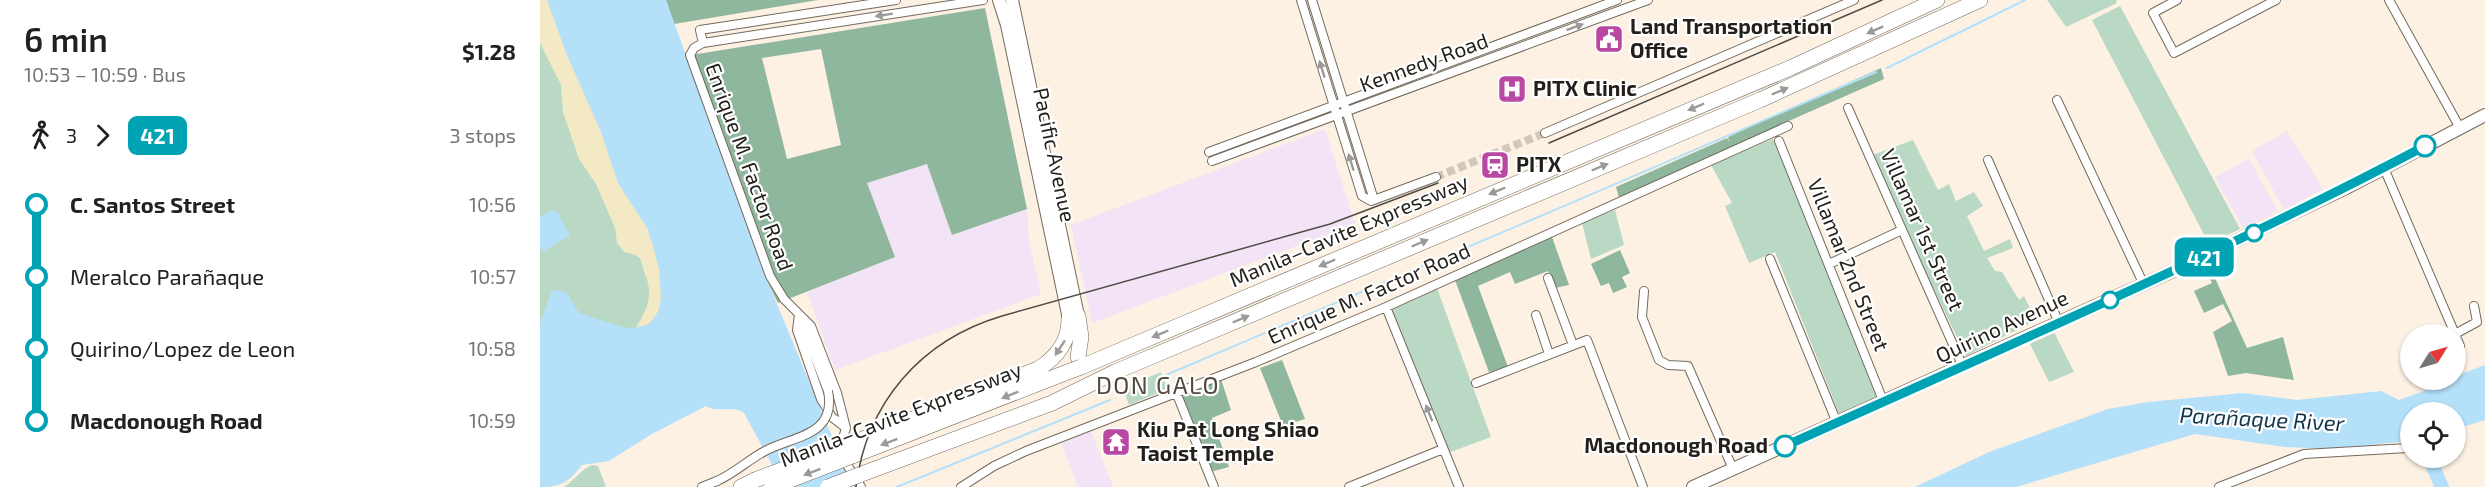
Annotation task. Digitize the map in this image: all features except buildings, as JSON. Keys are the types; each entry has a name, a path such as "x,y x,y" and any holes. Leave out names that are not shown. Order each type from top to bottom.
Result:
{"highway":[{"name":"Manila–Cavite Expressway","path":"828,487 860,481 1052,403 1126,367 1789,87 1980,0"},
{"name":"Manila–Cavite Expressway","path":"772,487 850,451 1064,379 1079,362 1790,68 1936,2"},
{"path":"1073,318 1081,337 1079,362"},
{"path":"741,487 755,480 850,451 1038,369 1061,347 1073,318"},
{"path":"860,481 1046,396 1064,379"}],"main road":[{"name":"Pacific Avenue","path":"999,0 1007,25 1073,318"},
{"name":"Pacific Avenue","path":"1012,0 1073,318"},
{"name":"Quirino Avenue","path":"1693,487 2144,285 2384,168 2485,115"}],"street":[{"path":"896,0 700,30 703,43 983,0"},
{"path":"1301,0 1332,106 1337,115 1362,196 1366,200 1374,200 1436,177"},
{"path":"1312,0 1374,200"},
{"name":"Kennedy Road","path":"1209,152 1617,0"},
{"name":"Kennedy Road","path":"1212,161 1648,0"},
{"path":"1545,132 1853,0"},
{"path":"2177,0 2153,13 2174,53 2276,0"},
{"path":"2389,0 2460,128"},
{"path":"1516,37 1520,47"},
{"name":"Enrique M. Factor Road","path":"703,43 694,48 690,58 770,276 779,293 811,326 837,393 846,428 839,444 839,452 860,481"},
{"path":"1435,67 1439,77"},
{"path":"2057,100 2144,285"},
{"name":"Villamar 1st Street","path":"1848,108 1963,367"},
{"name":"Enrique M. Factor Road","path":"962,487 994,466 1026,451 1256,363 1788,126"},
{"name":"Villamar 2nd Street","path":"1779,141 1884,403"},
{"path":"1988,160 2059,323"},
{"path":"2384,168 2450,324"},
{"path":"1829,264 1902,231"},
{"path":"1770,259 1837,423"},
{"path":"1548,278 1574,345"},
{"path":"1644,291 1642,317 1659,360 1668,365 1688,366 1733,469"},
{"path":"2466,328 2477,322 2474,306"},
{"path":"1386,307 1459,487"},
{"path":"702,487 717,481 768,449 818,428 829,410 828,391 799,315"},
{"path":"799,315 797,330 821,399 832,417 846,428"},
{"path":"1536,315 1549,354"},
{"path":"1476,383 1587,339 1643,487"},
{"path":"1176,392 1214,487"},
{"path":"2219,487 2304,454 2400,448"},
{"path":"1349,487 1443,449"}],"shaded area":[{"path":"1325,129 1355,224 1092,323 1071,225"},
{"path":"2287,131 2323,189 2284,210 2252,151"},
{"path":"2249,159 2278,211 2243,228 2215,177"},
{"path":"927,164 952,235 1027,209 1029,241 1041,294 835,370 807,292 894,257 866,183"},
{"path":"1091,431 1113,487 1078,487 1061,443"}],"green space":[{"path":"540,0 547,0 566,53 678,315 540,419"},
{"path":"666,0 818,0 674,24"},
{"path":"2047,0 2116,0 2117,3 2066,27"},
{"path":"2120,6 2240,229 2209,244 2092,20"},
{"path":"985,8 1027,209 952,235 927,164 867,183 895,257 778,303 769,285 685,56","holes":["821,49 841,145 787,159 762,58"]},
{"path":"1881,68 1884,79 1730,147 1620,201 1616,187 1727,138 1729,142 1728,137"},
{"path":"1773,139 1879,398 1840,416 1775,252 1749,263 1725,206 1732,203 1711,165"},
{"path":"1913,140 1938,190 1949,184 1956,201 1974,192 1983,206 1967,216 1984,251 2010,239 2013,248 1987,258 1995,271 2002,272 2019,300 2024,296 2036,320 1966,356 1870,156"},
{"path":"1615,210 1624,245 1591,259 1582,223"},
{"path":"1552,237 1569,285 1555,288 1548,271 1515,284 1510,272 1478,286 1508,367 1489,372 1455,280"},
{"path":"1620,250 1630,273 1622,277 1627,287 1613,293 1609,283 1601,286 1591,264"},
{"path":"2209,265 2247,348 2283,337 2294,380 2246,373 2228,376 2213,332 2232,321 2223,304 2204,313 2194,291 2212,283 2205,267"},
{"path":"1437,288 1491,437 1448,453 1391,308"},
{"path":"2054,332 2074,372 2049,382 2029,342"},
{"path":"1282,360 1305,419 1283,426 1260,368"},
{"path":"1161,372 1168,389 1129,405 1123,388"},
{"path":"1221,379 1231,410 1212,418 1229,467 1210,472 1180,394"},
{"path":"592,465 598,466 606,487 564,487 584,470"}],"sand":[{"path":"540,0 547,0 601,131 617,179 644,223 652,242 660,271 661,301 657,314 649,324 635,329 648,302 648,282 640,259 624,252 617,243 615,228 596,184 579,159 563,112 561,85 540,43"}],"water":[{"path":"547,0 666,0 769,285 853,487 784,487 744,413 734,409 715,409 706,406 652,434 609,461 582,465 573,476 564,482 554,486 540,487 540,324 552,290 566,292 579,313 629,329 650,324 659,310 661,296 659,269 647,228 618,183 601,132 566,53"},
{"path":"553,210 557,212 570,235 544,251 540,248 540,217"},
{"name":"Parañaque River","path":"2485,365 2485,420 2466,426 2466,402 2400,402 2400,442 2332,449 2285,447 2195,434 2016,487 1915,487 1989,452 2108,409 2148,402 2243,393 2297,400 2381,391 2399,400 2426,390 2466,390 2466,372"}],"waterway":[{"path":"1887,68 2025,0"},
{"path":"1166,375 1876,72"},
{"path":"897,487 1110,400"},
{"path":"2433,468 2442,487"}],"tunnel":[{"path":"1436,177 1545,133"}],"tram line":[{"path":"1549,143 1882,0"},
{"path":"856,487 862,457 872,428 885,402 902,379 946,341 1002,316 1330,224 1438,183"}],"bus line":[{"name":"421","path":"1785,446 2173,272 2346,188 2425,146"}],"place":[{"name":"Land Transportation Office","path":"1609,39"},
{"name":"PITX Clinic","path":"1512,89"},
{"name":"PITX","path":"1495,165"},
{"name":"Kiu Pat Long Shiao Taoist Temple","path":"1116,442"},
{"name":"Macdonough Road","path":"1785,446"}],"district":[{"name":"DON GALO","path":"1158,386"}]}
